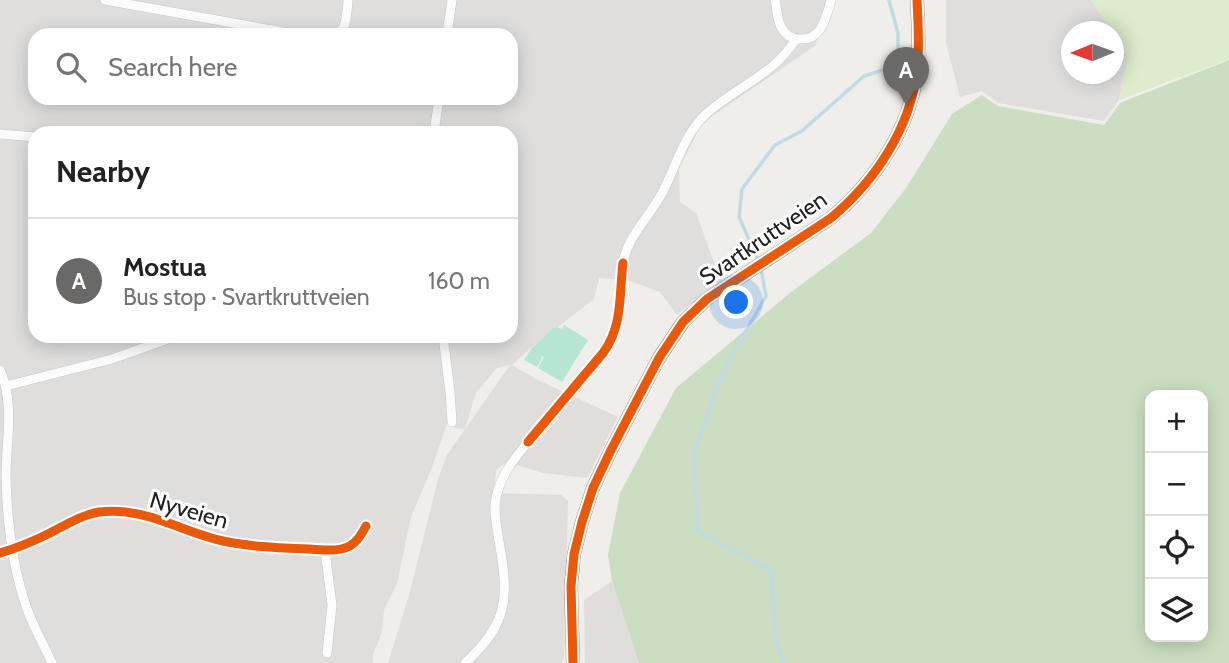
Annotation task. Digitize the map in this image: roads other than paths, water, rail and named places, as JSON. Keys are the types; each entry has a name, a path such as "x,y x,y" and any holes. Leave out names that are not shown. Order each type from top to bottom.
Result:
{"street":[{"path":"105,0 261,28"},
{"path":"344,28 348,0"},
{"path":"448,28 452,0"},
{"path":"775,0 780,26 786,34 796,39 811,38 820,31 831,0"},
{"name":"Svartkruttveien","path":"572,663 572,570 582,522 593,488 651,373 673,335 698,306 817,229 844,208 870,178 895,140 917,75 917,0"},
{"path":"623,263 629,242 660,196 689,135 699,121 714,107 779,62 796,39"},
{"path":"435,126 438,105"},
{"path":"0,134 28,136"},
{"path":"6,386 112,359 157,343"},
{"path":"444,343 452,422"},
{"path":"0,369 6,386 6,475 15,570 27,610 52,663"},
{"path":"465,663 488,640 503,609 505,572 495,500 506,472 528,442"},
{"name":"Nyveien","path":"0,553 28,543 81,517 117,511 146,516 225,541 337,551 360,538 366,526"},
{"path":"325,550 332,605 327,653"}],"waterway":[{"path":"759,262 739,217 742,189 775,145 802,131 864,76 883,70 889,65 898,49 898,33 889,0"},
{"path":"761,269 766,296 723,371 694,453 698,532 771,570 776,639 783,663"}],"place":[{"name":"Mostua","path":"906,105"}]}
